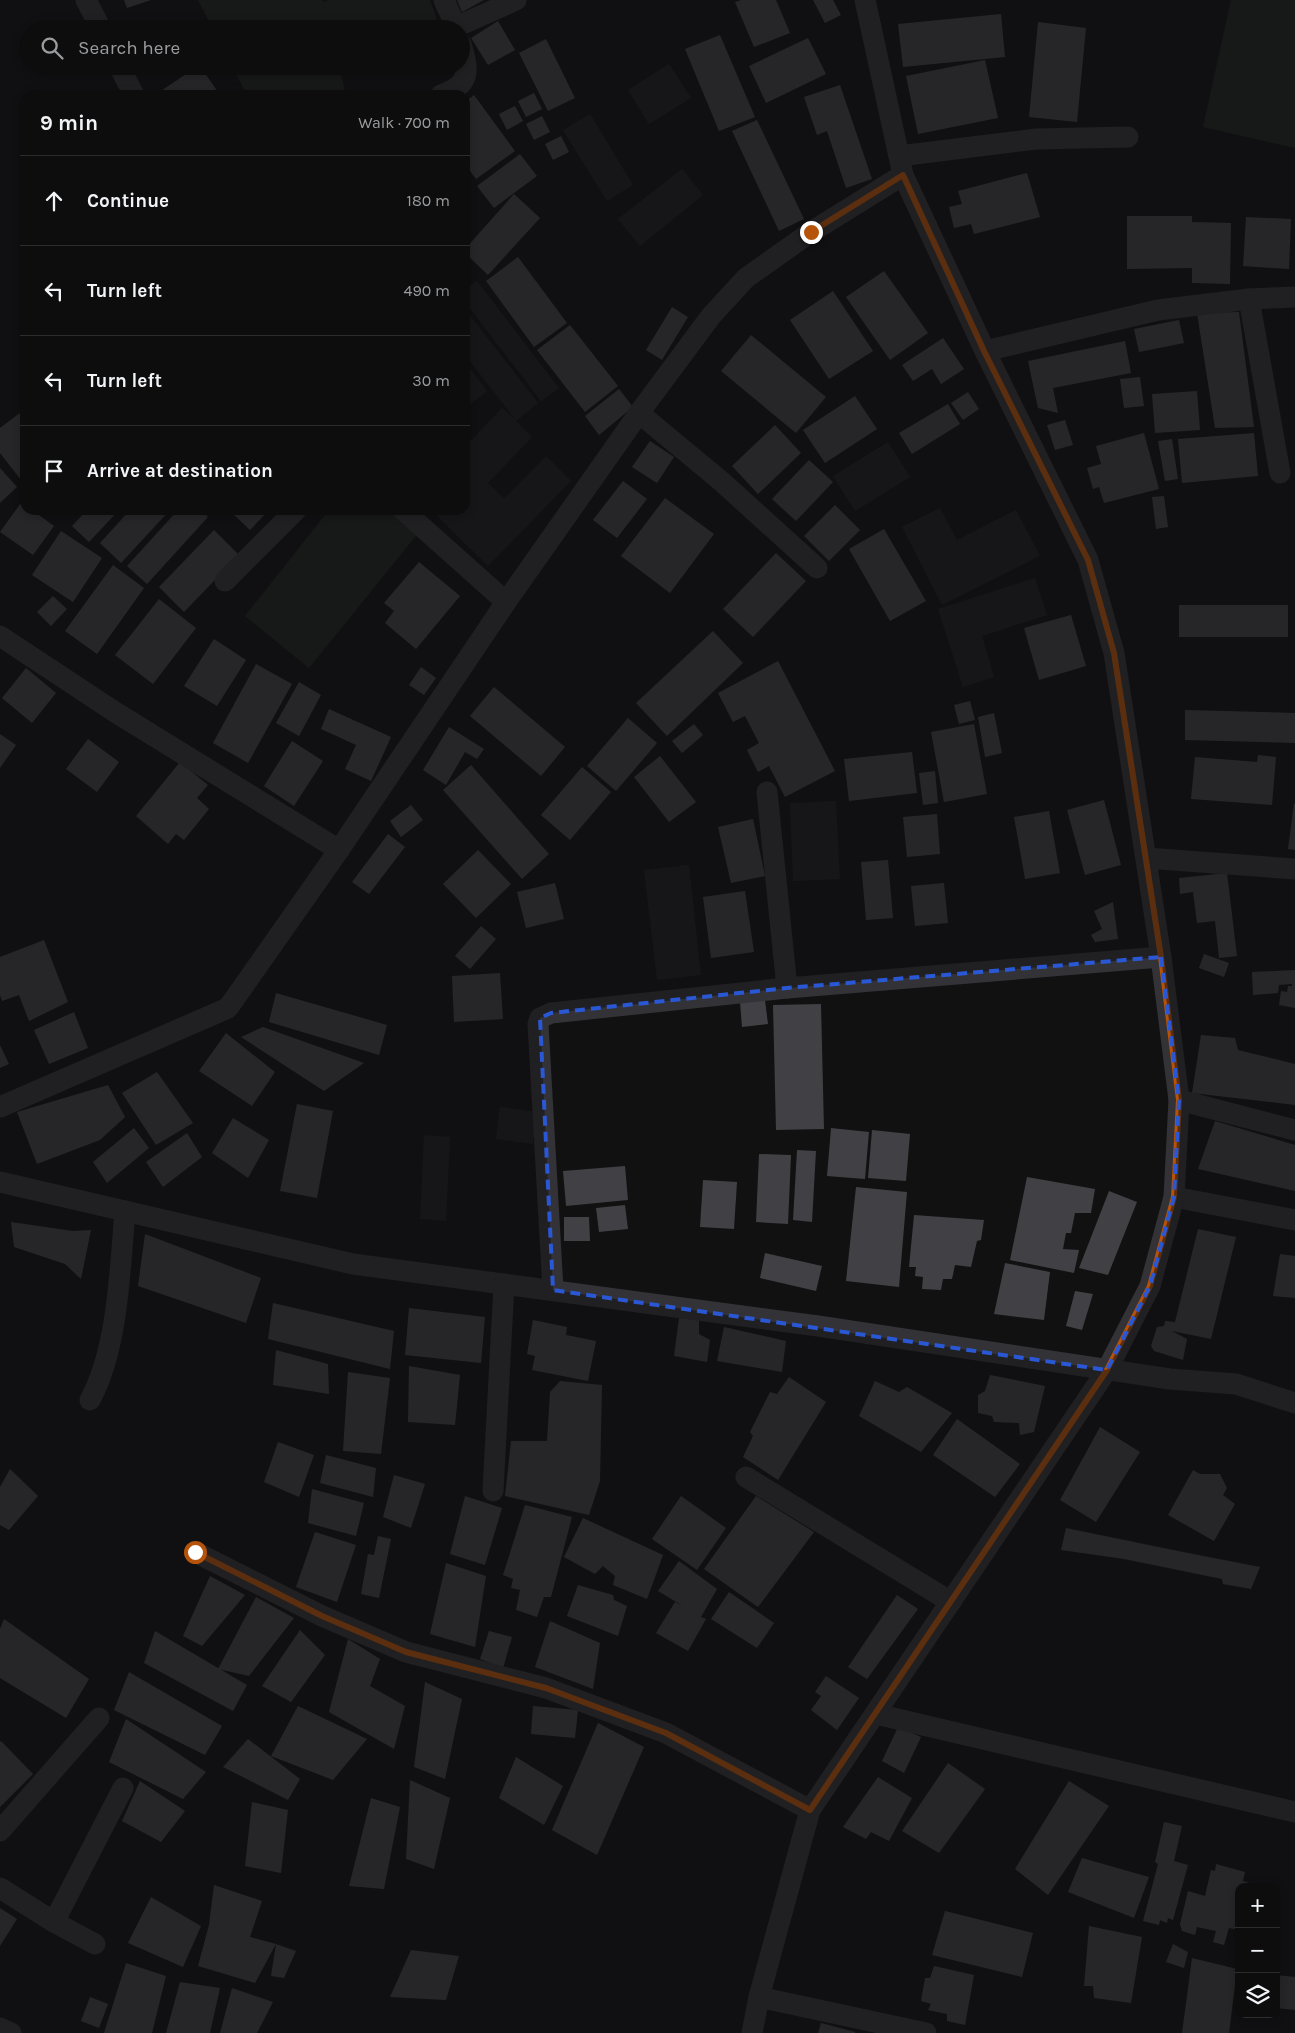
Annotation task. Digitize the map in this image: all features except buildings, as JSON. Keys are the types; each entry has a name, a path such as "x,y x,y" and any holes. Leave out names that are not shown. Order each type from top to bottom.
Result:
{"street":[{"path":"86,0 96,20"},
{"path":"444,0 452,20"},
{"path":"470,26 516,0"},
{"path":"752,2033 759,1997 810,1810 1107,1370 1150,1286 1174,1197 1179,1100 1161,957 1114,653 1088,560 984,351 901,165 865,0"},
{"path":"124,75 131,90"},
{"path":"453,90 463,80 465,75"},
{"path":"0,1107 228,1008 339,850 506,602 639,413 711,316 746,278 901,165 1036,139 1128,137"},
{"path":"984,351 1158,310 1249,299 1295,297"},
{"path":"1249,299 1280,473"},
{"path":"639,413 722,481 817,568"},
{"path":"225,582 291,515"},
{"path":"409,515 506,602"},
{"path":"0,636 115,712 339,850"},
{"path":"767,792 786,988"},
{"path":"1146,858 1295,868"},
{"path":"553,1290 538,1024 540,1018 550,1013 786,988 1161,957"},
{"path":"1179,1100 1295,1130"},
{"path":"0,1182 353,1264 818,1326 1170,1379 1236,1384 1295,1403"},
{"path":"1174,1197 1295,1220"},
{"path":"90,1400 100,1382 116,1306 125,1211"},
{"path":"493,1491 504,1284"},
{"path":"746,1478 951,1602"},
{"path":"195,1552 322,1616 406,1652 546,1688 666,1733 810,1810"},
{"path":"876,1714 1295,1812"},
{"path":"0,1831 99,1718"},
{"path":"54,1922 123,1788"},
{"path":"0,1888 54,1922 95,1944"},
{"path":"759,1997 926,2033"},
{"path":"0,2028 11,2033"}],"highlighted area":[{"path":"1161,957 1179,1100 1174,1197 1150,1286 1107,1370 553,1290 540,1018 551,1013 787,988"}],"shaded area":[{"path":"198,0 322,0 323,2 329,0 430,0 437,20 208,20"},
{"path":"1231,0 1295,0 1295,148 1203,127"},
{"path":"669,64 691,98 649,124 628,90"},
{"path":"237,75 341,75 345,90 244,90"},
{"path":"590,114 633,185 607,201 563,130"},
{"path":"682,169 703,195 640,246 618,219"},
{"path":"477,281 559,388 541,401 470,309 470,286"},
{"path":"470,315 538,403 516,421 532,437 488,483 504,499 546,456 571,481 488,566 436,515 470,515 470,442 502,408 515,419 470,361"},
{"path":"470,369 487,391 470,404"},
{"path":"888,442 910,477 855,511 833,476"},
{"path":"940,508 957,540 1016,510 1040,556 942,605 902,527"},
{"path":"325,515 398,515 419,532 309,668 245,616"},
{"path":"1035,578 1047,615 982,636 994,677 963,687 938,609"},
{"path":"836,801 840,879 793,881 790,803"},
{"path":"689,865 701,975 657,980 644,870"},
{"path":"500,1107 537,1112 533,1144 496,1139"},
{"path":"424,1135 450,1137 446,1221 420,1219"}],"route":[{"path":"195,1552 322,1616 406,1652 546,1688 666,1733 810,1810 1107,1370 1150,1286 1174,1197 1179,1100 1161,957 1114,653 1088,560 984,351 903,175 811,232"}]}
